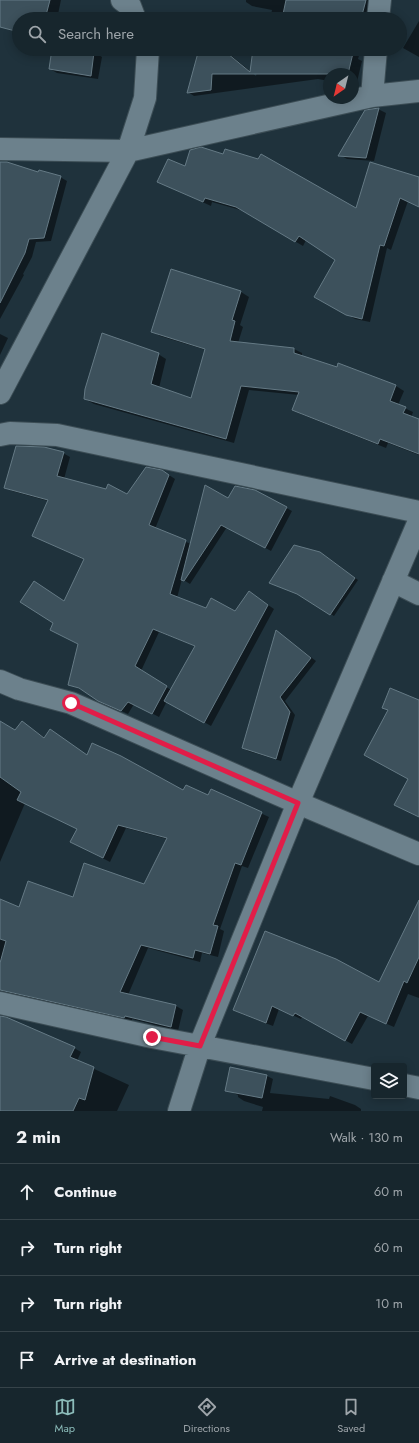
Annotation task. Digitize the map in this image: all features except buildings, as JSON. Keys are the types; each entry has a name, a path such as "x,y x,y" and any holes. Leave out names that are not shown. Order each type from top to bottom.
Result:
{"street":[{"path":"122,0 130,6 132,12"},
{"path":"379,12 380,0"},
{"path":"0,393 128,152 145,98 148,56"},
{"path":"372,96 375,56"},
{"path":"0,149 128,152 372,96 419,91"},
{"path":"0,435 10,433 57,435 419,512"},
{"path":"179,1111 200,1046 298,803 419,521"},
{"path":"393,581 419,594"},
{"path":"0,681 19,689 71,703 298,803 419,854"},
{"path":"0,1003 152,1037 371,1078"},
{"path":"407,1086 419,1088"}],"route":[{"path":"71,703 298,803 200,1046 152,1037"}]}
